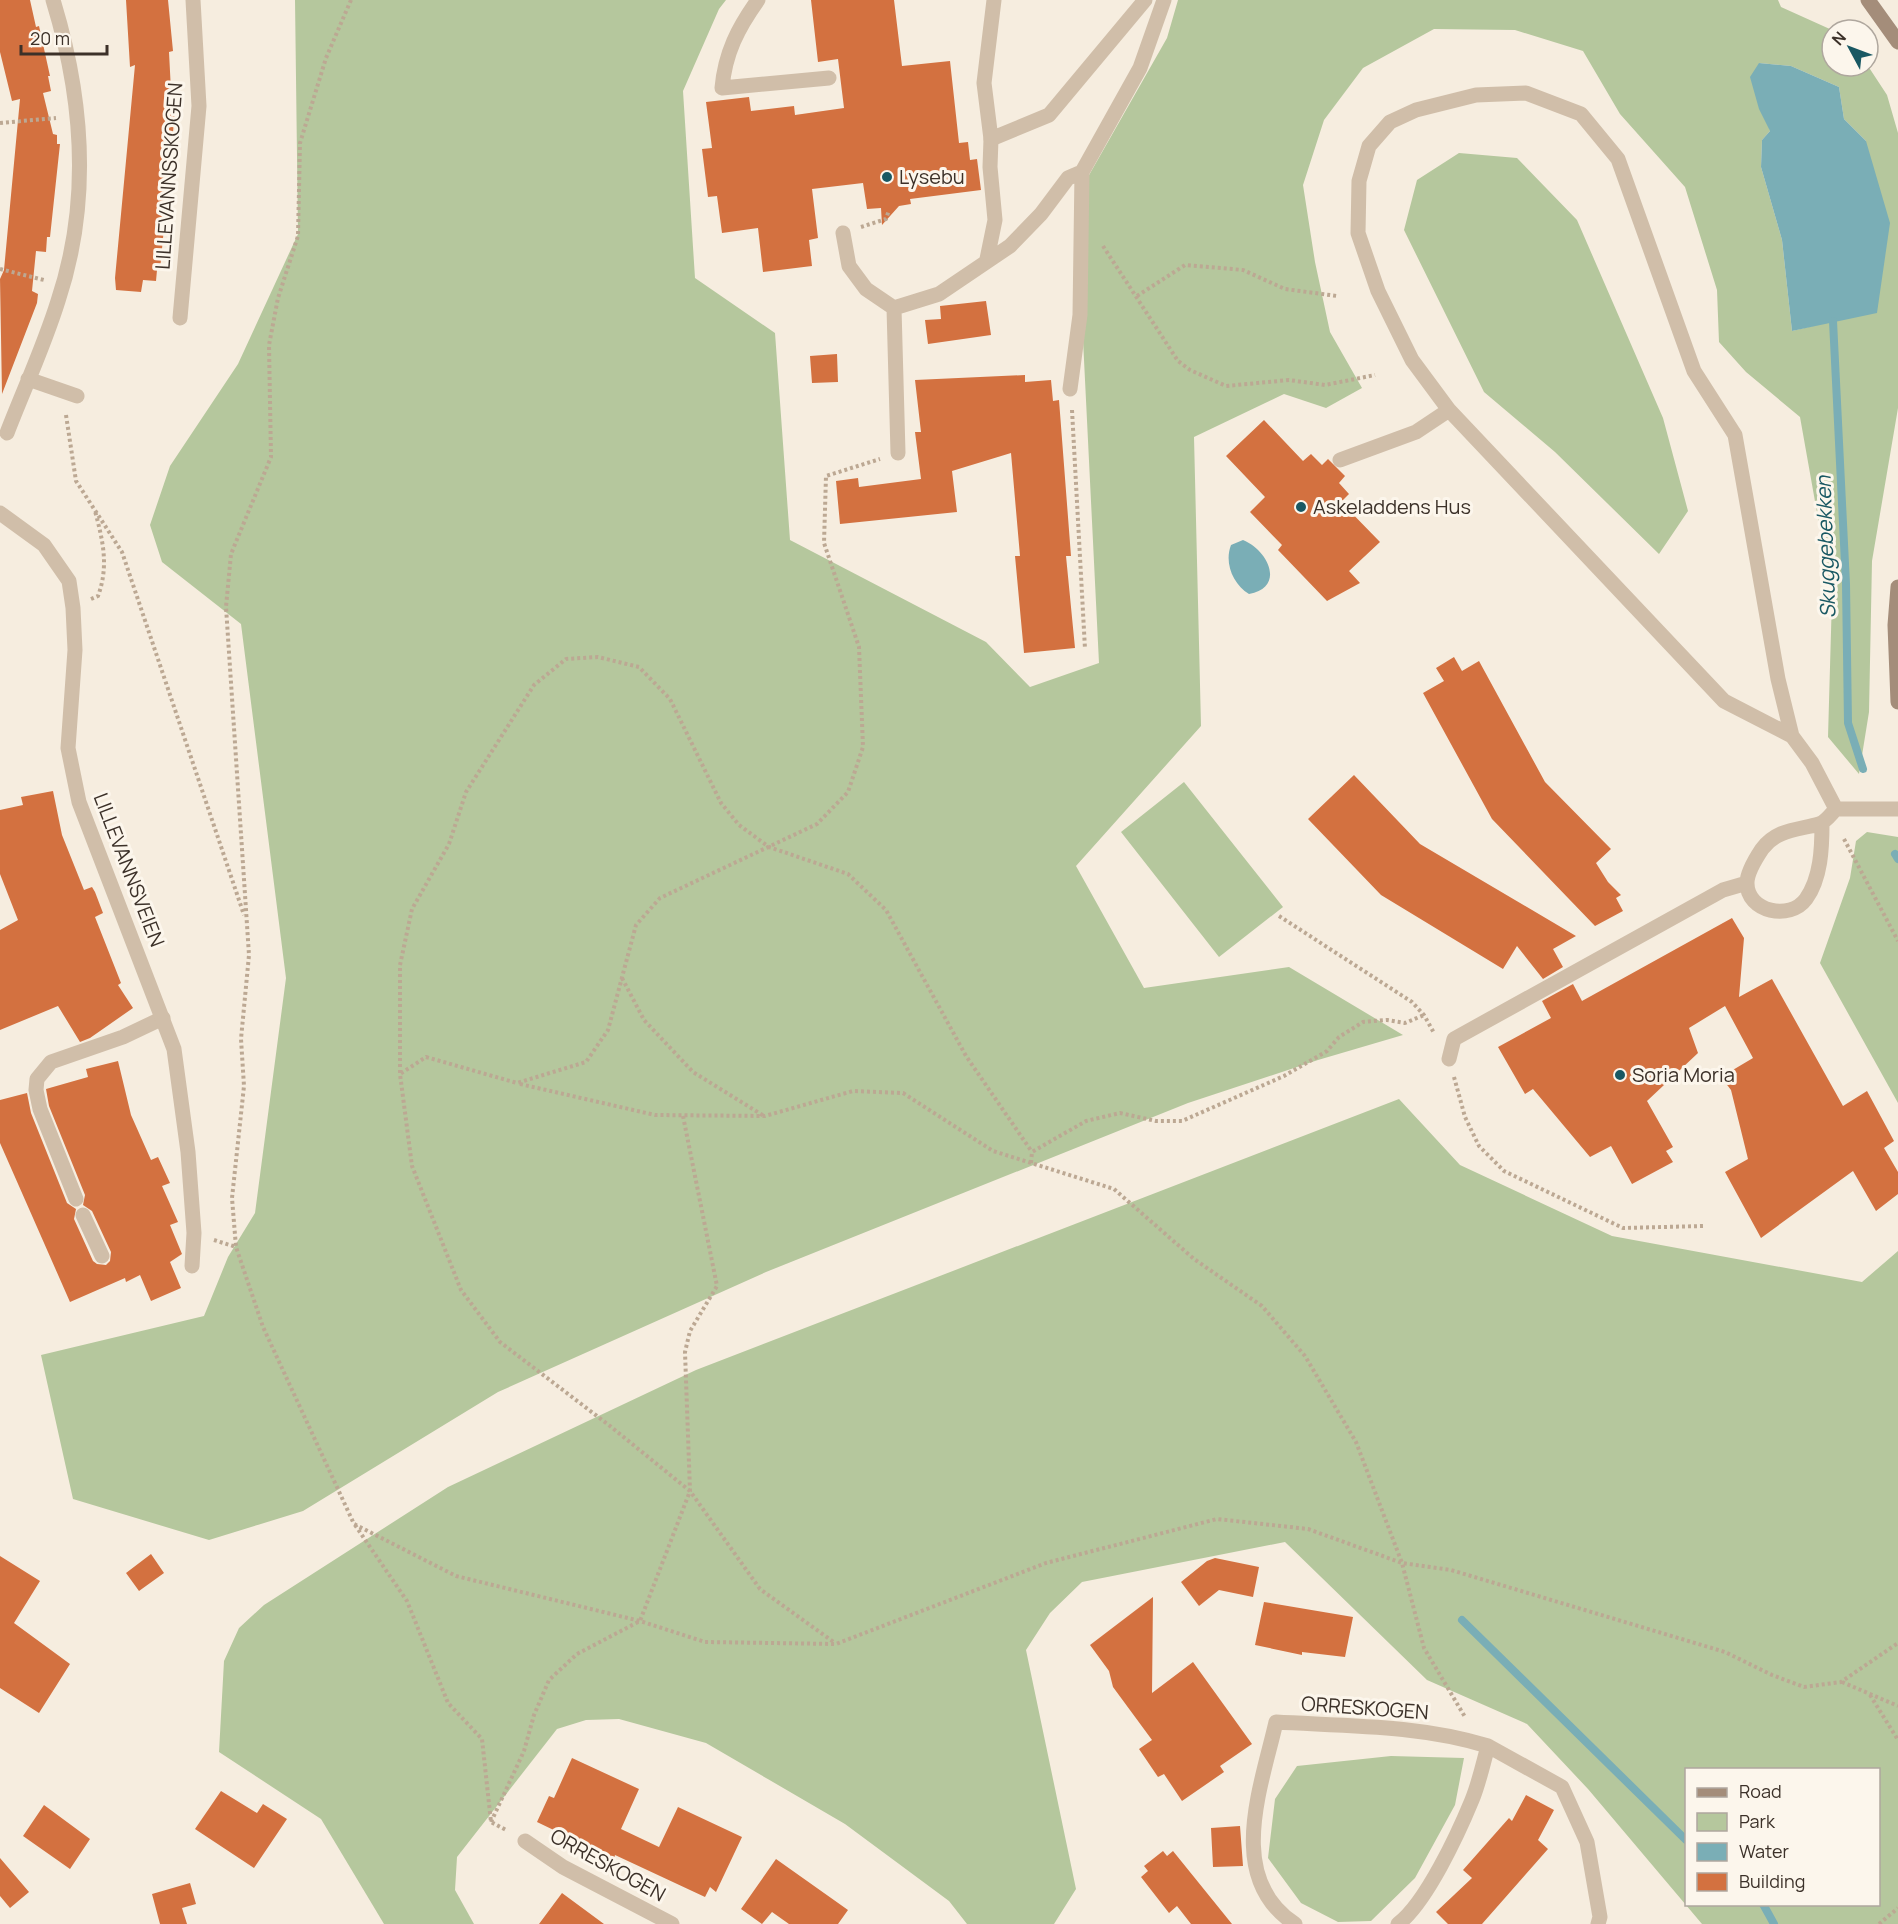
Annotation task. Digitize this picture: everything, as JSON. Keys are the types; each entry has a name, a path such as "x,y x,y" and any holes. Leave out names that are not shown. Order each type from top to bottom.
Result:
{"street":[{"path":"7,433 62,285 74,230 81,165 78,116 66,42 53,0"},
{"name":"LILLEVANNSSKOGEN","path":"180,318 199,106 193,0"},
{"path":"758,0 738,29 724,65 722,88 829,78"},
{"path":"987,259 995,220 990,167 991,139 984,83 994,0"},
{"path":"991,139 1049,115 1145,0"},
{"path":"1070,389 1080,315 1079,210 1082,172 1140,68 1162,13 1164,0"},
{"path":"1868,0 1898,42"},
{"path":"1792,736 1724,701 1449,410 1412,360 1378,291 1358,233 1359,181 1369,146 1390,122 1416,110 1476,95 1526,93 1581,114 1618,159 1694,371 1735,435 1778,679 1792,736 1812,763 1829,816 1816,876 1806,899 1795,909 1782,913 1770,910 1752,897 1747,883 1752,868 1763,848 1774,838 1795,827 1829,816 1898,809"},
{"path":"894,308 939,294 987,259 1010,246 1041,214 1068,178 1082,172"},
{"path":"843,233 849,266 866,289 894,308"},
{"path":"894,308 898,453"},
{"path":"28,379 73,395"},
{"path":"1340,460 1416,432 1449,410"},
{"name":"LILLEVANNSVEIEN","path":"0,513 44,545 69,581 75,650 68,748 79,802 174,1049 182,1092 194,1233 192,1266"},
{"path":"1898,586 1895,662 1898,702"},
{"path":"1449,1059 1454,1039 1723,890 1747,883"},
{"path":"76,1199 40,1109 36,1090 37,1079 51,1062 123,1037 163,1018"},
{"path":"83,1215 102,1256"},
{"name":"ORRESKOGEN","path":"1295,1924 1269,1901 1257,1877 1253,1848 1255,1808 1276,1722 1406,1730 1456,1736 1488,1746 1562,1787 1587,1842 1600,1917 1598,1924"},
{"path":"1398,1924 1406,1918 1426,1891 1472,1799 1488,1746"},
{"name":"ORRESKOGEN","path":"525,1840 563,1867 672,1924"}],"path":[{"path":"351,0 326,58 300,143 298,236 278,298 269,345 271,457 231,554 226,607 249,955 241,1039 244,1086 232,1198 237,1247 263,1327 354,1524 407,1601 448,1703 482,1739 491,1822"},
{"path":"0,123 78,116"},
{"path":"843,233 886,219 889,210"},
{"path":"1079,210 1178,361 1190,370 1226,386 1289,380 1325,385 1375,375"},
{"path":"1137,296 1185,265 1243,270 1285,288 1337,296"},
{"path":"0,269 62,285"},
{"path":"1070,389 1085,649"},
{"path":"73,395 66,409 76,481 122,552 246,922"},
{"path":"517,1083 585,1062 608,1030 636,926 660,898 817,824 848,792 863,747 859,647 824,543 826,477 898,453"},
{"path":"73,608 98,596 104,579 104,543 94,507"},
{"path":"836,1644 760,1589 690,1491 500,1342 461,1290 412,1166 399,1074 400,965 412,909 449,844 466,792 534,686 566,659 598,657 639,667 670,699 722,803 739,825 769,847 848,874 886,910 966,1056 1032,1152 1031,1163"},
{"path":"1829,816 1898,941"},
{"path":"1279,916 1412,1002 1424,1015 1449,1059 1465,1117 1479,1146 1504,1171 1623,1228 1703,1226"},
{"path":"622,976 644,1020 693,1072 765,1116"},
{"path":"1032,1152 1086,1121 1120,1113 1156,1120 1182,1121 1284,1076 1327,1051 1339,1036 1363,1022 1387,1020 1405,1023 1424,1015"},
{"path":"399,1074 426,1058 517,1083 655,1115 765,1116 853,1092 903,1093 993,1151 1114,1189 1194,1259 1262,1306 1305,1356 1356,1442 1402,1563 1424,1648 1457,1707 1488,1746"},
{"path":"491,1822 524,1751 534,1715 549,1680 577,1654 640,1621 690,1491 685,1352 690,1331 717,1287 683,1116"},
{"path":"354,1524 456,1576 640,1621 705,1642 836,1644 1046,1563 1217,1519 1308,1529 1402,1563 1451,1570 1725,1652 1772,1675 1804,1687 1841,1682 1898,1643"},
{"path":"1841,1682 1898,1706"},
{"path":"1870,1694 1898,1740"},
{"path":"491,1822 525,1840"},
{"path":"1880,1924 1898,1908"}],"green space":[{"path":"295,0 726,0 719,9 683,91 695,278 775,333 790,540 986,642 1030,687 1099,663 1076,198 1167,38 1178,0 1778,0 1781,7 1820,25 1820,78 1876,78 1887,95 1898,133 1898,408 1872,561 1869,712 1859,774 1828,737 1832,597 1800,417 1746,372 1719,342 1717,290 1685,187 1620,114 1583,51 1515,30 1434,29 1363,68 1324,120 1303,185 1315,262 1330,332 1362,388 1326,408 1284,394 1194,437 1201,726 1076,866 1144,988 1289,967 1403,1035 1188,1103 766,1272 498,1392 303,1511 209,1540 73,1499 41,1355 204,1316 228,1257 255,1213 286,978 241,624 162,562 150,525 170,466 238,364 298,234","holes":["1759,63 1791,66 1839,87 1844,119 1866,141 1833,321 1792,331 1782,240 1761,167 1762,140 1770,131"]},
{"path":"1459,153 1517,158 1577,220 1663,418 1688,511 1659,554 1555,452 1484,392 1404,230 1417,180"},
{"path":"1184,782 1283,907 1219,957 1121,832"},
{"path":"1867,832 1898,837 1898,1103 1820,963 1850,878 1856,841"},
{"path":"1399,1099 1460,1165 1612,1236 1862,1282 1898,1251 1898,1924 1702,1924 1687,1906 1880,1906 1880,1768 1685,1768 1685,1904 1588,1789 1527,1724 1427,1680 1285,1542 1082,1582 1050,1613 1026,1650 1076,1889 1054,1924 967,1924 949,1901 845,1824 706,1743 619,1719 586,1720 557,1729 457,1857 455,1890 474,1924 384,1924 321,1819 219,1752 224,1661 239,1628 264,1605 448,1487 696,1370"},
{"path":"1391,1756 1464,1758 1455,1805 1415,1878 1371,1921 1338,1922 1301,1903 1268,1858 1275,1799 1297,1766"}],"water":[{"path":"1759,63 1791,66 1839,87 1844,119 1866,141 1890,223 1877,313 1792,331 1782,240 1761,167 1762,140 1770,131 1759,109 1750,77"},
{"path":"1243,540 1252,545 1266,560 1270,576 1267,584 1260,590 1249,594 1238,585 1229,566 1231,545"}],"building":[{"path":"0,0 30,0 36,27 39,26 50,76 48,76 51,91 43,93 53,134 57,135 57,144 60,144 50,237 47,237 46,252 36,251 32,291 38,294 37,303 2,394 0,279 4,270 20,99 12,101 0,52"},
{"path":"126,0 168,0 173,51 169,52 172,110 175,111 160,270 157,270 156,281 143,280 141,292 116,290 115,278 135,65 130,67"},
{"path":"811,0 894,0 902,66 950,61 959,143 968,142 970,160 977,159 981,190 910,199 911,204 899,206 882,225 881,208 867,209 863,183 812,189 818,238 809,240 812,266 763,272 758,228 722,233 717,196 708,197 702,149 712,148 706,102 749,97 751,111 794,106 795,115 844,108 838,59 818,62"},
{"path":"986,301 991,335 928,344 925,320 941,319 940,306"},
{"path":"837,354 838,382 812,383 810,356"},
{"path":"1025,375 1025,382 1051,380 1053,401 1059,400 1071,556 1066,556 1075,648 1024,653 1015,556 1020,556 1011,453 952,471 957,512 840,524 836,481 858,478 859,487 921,479 915,432 921,432 915,380"},
{"name":"Askeladdens Hus","path":"1264,420 1303,461 1311,454 1322,465 1328,459 1345,476 1339,483 1349,494 1341,502 1380,542 1349,571 1360,583 1327,601 1278,550 1282,545 1250,512 1265,497 1226,456"},
{"path":"1454,657 1462,671 1479,661 1545,782 1611,849 1596,863 1608,882 1621,895 1616,898 1623,911 1595,926 1492,819 1423,693 1444,681 1436,668"},
{"path":"1354,775 1420,844 1576,936 1553,949 1563,967 1543,979 1517,946 1503,969 1381,895 1308,819"},
{"path":"53,791 62,835 84,890 92,887 95,892 103,913 95,917 121,983 118,985 133,1008 90,1038 80,1042 58,1006 0,1030 0,930 18,920 0,874 0,810 23,805 21,797"},
{"name":"Soria Moria","path":"1732,918 1744,938 1739,997 1772,979 1843,1106 1867,1091 1894,1141 1884,1148 1898,1172 1898,1194 1876,1211 1853,1171 1761,1238 1725,1172 1748,1159 1731,1090 1721,1077 1753,1058 1725,1006 1689,1028 1698,1053 1647,1101 1673,1147 1666,1151 1673,1162 1632,1184 1611,1146 1590,1157 1533,1089 1525,1094 1498,1047 1551,1018 1542,1001 1573,984 1582,1001"},
{"path":"118,1061 131,1115 151,1160 158,1157 170,1183 162,1186 178,1222 170,1225 182,1254 170,1262 181,1288 151,1301 140,1275 126,1282 125,1278 70,1302 0,1143 0,1100 27,1093 31,1113 67,1203 76,1209 74,1219 93,1261 106,1265 110,1261 111,1252 92,1211 83,1205 85,1195 49,1106 46,1089 88,1077 86,1069"},
{"path":"151,1554 164,1573 139,1591 126,1573"},
{"path":"0,1556 40,1581 14,1623 70,1664 39,1713 0,1688"},
{"path":"1215,1558 1259,1567 1253,1597 1219,1590 1199,1606 1181,1582 1207,1561"},
{"path":"1153,1597 1152,1693 1193,1662 1252,1744 1220,1766 1224,1772 1182,1801 1164,1774 1158,1777 1139,1749 1152,1740 1113,1687 1109,1671 1090,1645"},
{"path":"1264,1602 1353,1617 1345,1657 1302,1652 1302,1655 1255,1645"},
{"path":"572,1758 639,1789 621,1829 659,1847 678,1807 742,1837 716,1892 710,1887 705,1897 615,1855 614,1859 537,1822 549,1796 554,1798"},
{"path":"221,1791 257,1813 263,1804 287,1819 254,1868 195,1829"},
{"path":"1526,1795 1554,1810 1538,1840 1548,1849 1482,1924 1448,1924 1436,1912 1472,1878 1463,1870 1509,1818 1512,1821"},
{"path":"44,1805 90,1839 70,1869 23,1836"},
{"path":"1240,1826 1243,1866 1213,1867 1211,1828"},
{"path":"1163,1851 1167,1856 1173,1851 1232,1924 1191,1924 1177,1906 1169,1913 1141,1877 1148,1871 1144,1866"},
{"path":"0,1858 29,1892 10,1908 0,1896"},
{"path":"776,1859 848,1910 838,1924 789,1924 772,1912 762,1924 741,1909"},
{"path":"190,1883 196,1904 182,1908 187,1924 160,1924 152,1894"},
{"path":"562,1893 604,1924 539,1924"}],"waterway":[{"name":"Skuggebekken","path":"1833,321 1846,584 1848,723 1863,769"},
{"name":"Skuggebekken","path":"1895,854 1898,859"},
{"path":"1462,1620 1685,1839"},
{"path":"1764,1906 1774,1924"}],"place":[{"name":"Lysebu","path":"887,177"},
{"name":"Askeladdens Hus","path":"1301,507"},
{"name":"Soria Moria","path":"1620,1075"}]}
